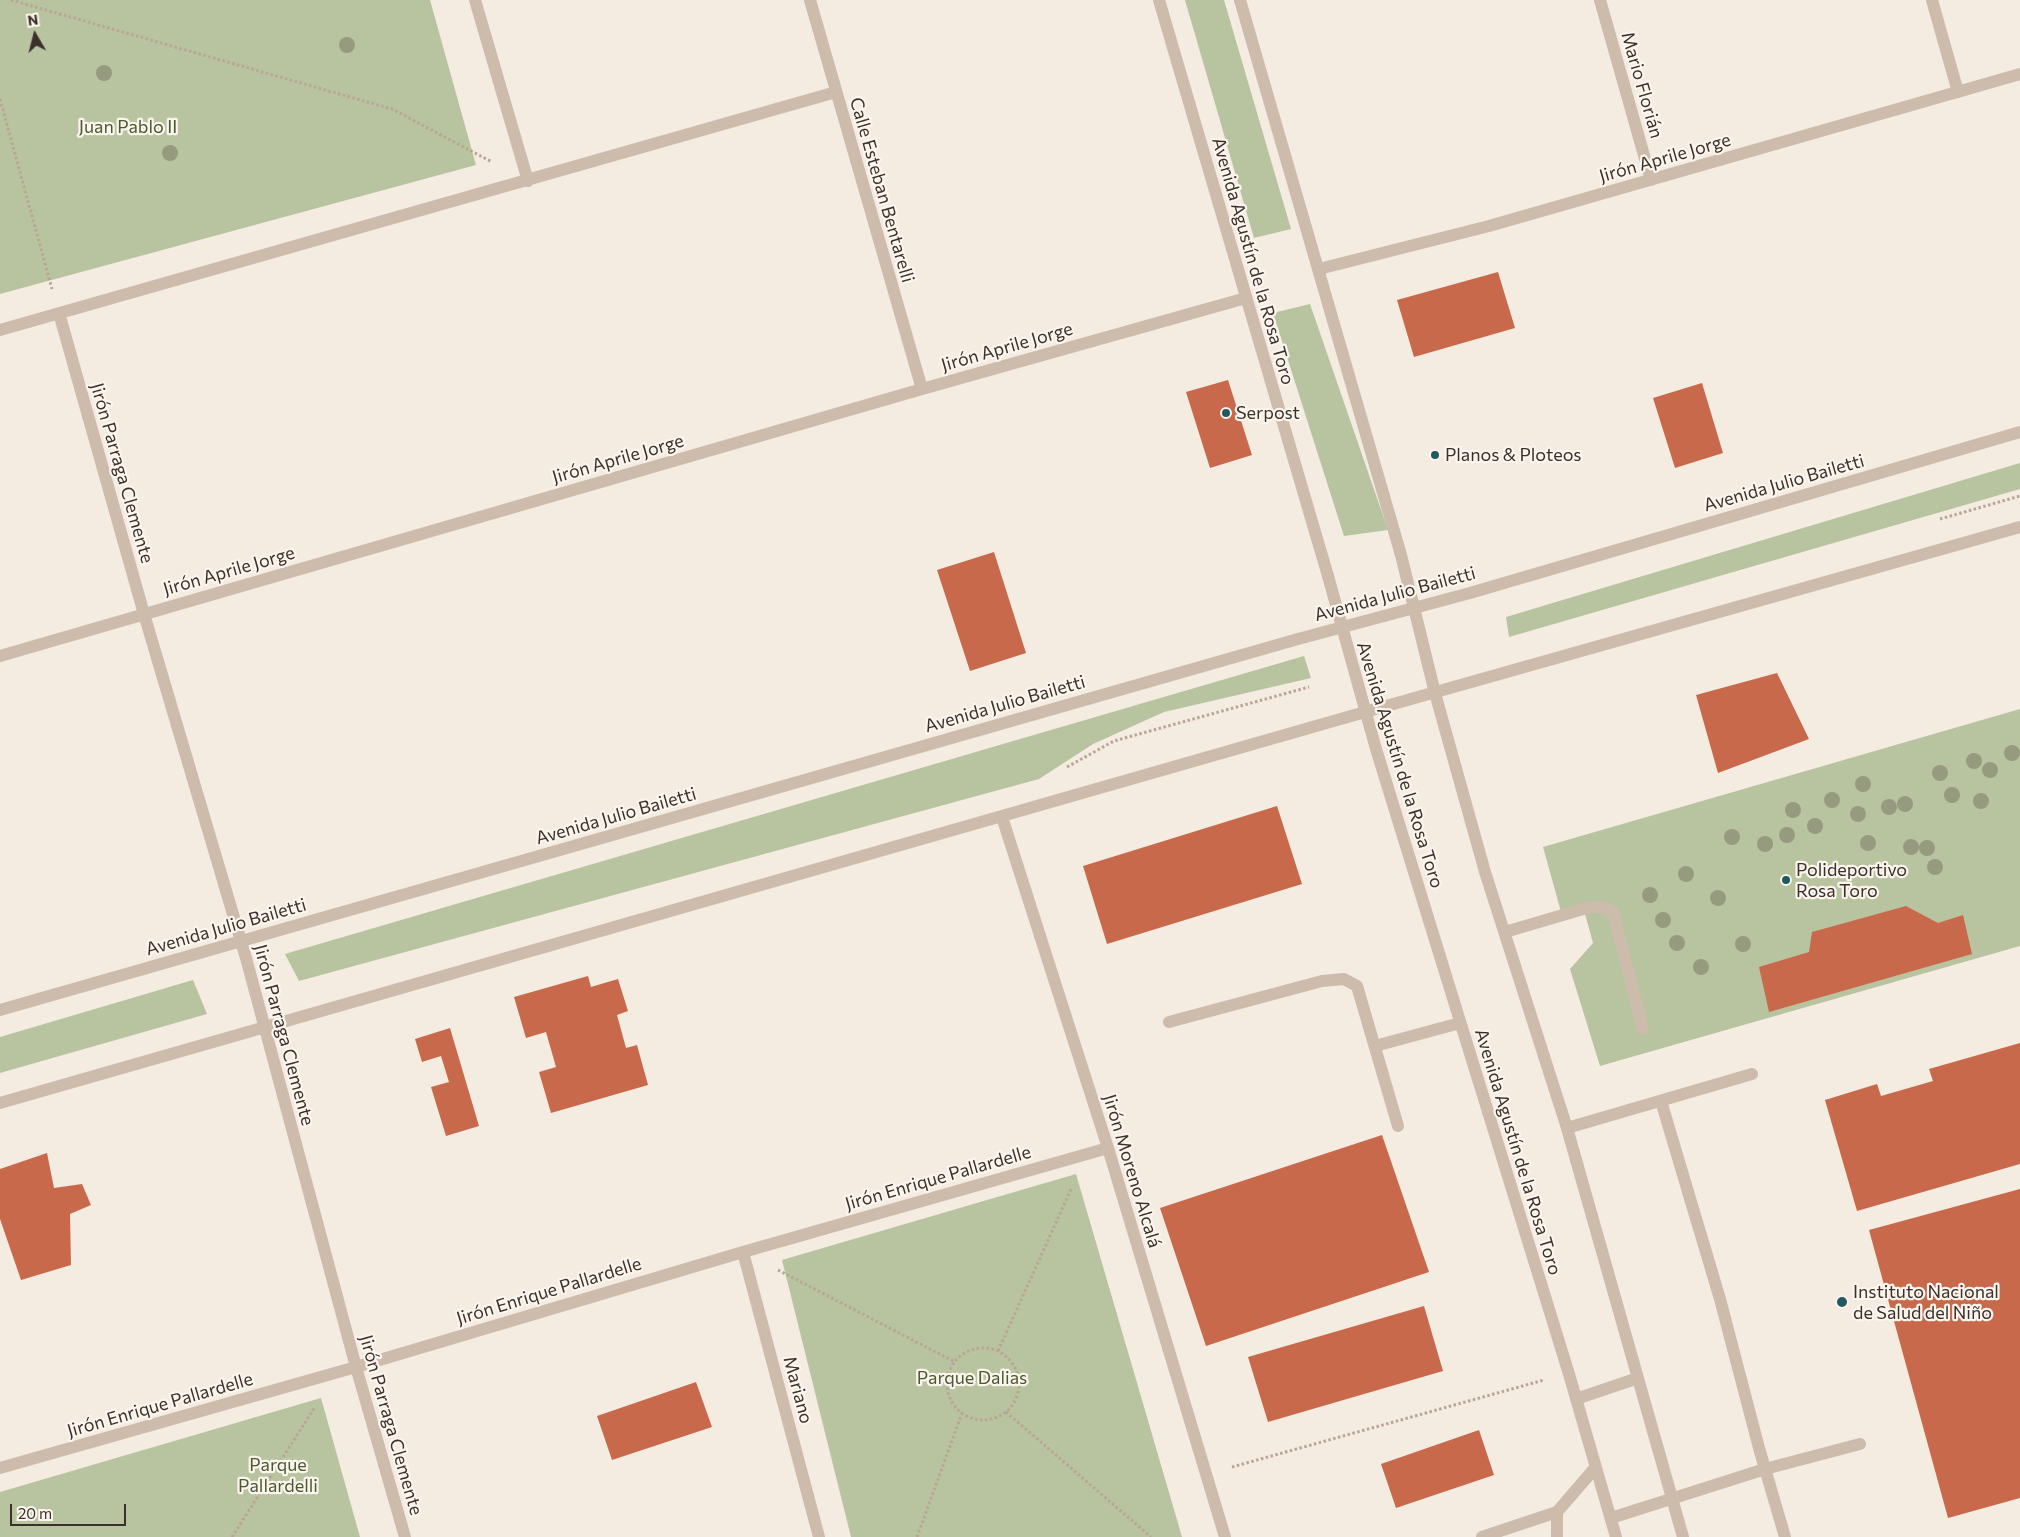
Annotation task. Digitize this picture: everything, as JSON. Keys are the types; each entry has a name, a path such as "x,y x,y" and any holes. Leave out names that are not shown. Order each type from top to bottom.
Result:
{"street":[{"path":"475,0 528,181"},
{"name":"Calle Esteban Bentarelli","path":"810,0 922,389"},
{"name":"Avenida Agustín de la Rosa Toro","path":"1159,0 1365,712 1569,1374 1616,1537"},
{"path":"1240,0 1401,555 1434,693 1485,872 1567,1128 1683,1537"},
{"name":"Mario Florián","path":"1600,0 1651,180"},
{"path":"1932,0 1958,92"},
{"name":"Jirón Aprile Jorge","path":"1319,269 1489,226 2020,74"},
{"path":"0,330 836,92"},
{"name":"Jirón Aprile Jorge","path":"0,656 922,389 1246,298"},
{"name":"Jirón Parraga Clemente","path":"59,313 144,614 241,941 356,1368 405,1537"},
{"name":"Avenida Julio Bailetti","path":"0,1010 1341,627 1470,593 2020,432"},
{"path":"0,1103 1365,712 2020,527"},
{"name":"Jirón Moreno Alcalá","path":"1002,816 1108,1148 1225,1537"},
{"path":"1505,932 1590,907 1602,907 1613,912 1643,1029"},
{"path":"1169,1022 1322,981 1344,979 1357,986 1398,1126"},
{"path":"1375,1046 1460,1023"},
{"path":"1567,1128 1752,1074"},
{"path":"1661,1101 1720,1300 1785,1537"},
{"name":"Jirón Enrique Pallardelle","path":"0,1468 356,1368 743,1252 1108,1148"},
{"name":"Mariano","path":"743,1252 819,1537"},
{"path":"1576,1399 1638,1378"},
{"path":"1611,1518 1765,1469 1860,1444"},
{"path":"1482,1537 1503,1534 1557,1512 1595,1468"},
{"path":"1557,1512 1557,1537"}],"path":[{"path":"11,0 392,109 528,181"},
{"path":"0,99 59,313"},
{"path":"998,1351 1086,1155"},
{"path":"743,1252 954,1362"},
{"path":"986,1348 998,1351 1008,1358 1015,1367 1019,1378 1018,1391 1014,1402 1006,1412 996,1418 984,1420 962,1413 954,1405 949,1395 947,1383 949,1372 954,1362 963,1354 986,1348"},
{"path":"232,1537 337,1373"},
{"path":"1206,1474 1569,1374"},
{"path":"1006,1412 1151,1537"},
{"path":"917,1537 962,1413"}],"green space":[{"name":"Juan Pablo II","path":"0,0 430,0 476,165 0,294"},
{"path":"1185,0 1224,0 1291,229 1254,238"},
{"path":"1310,304 1388,530 1344,536 1273,313"},
{"path":"2020,463 2020,489 1509,637 1506,617"},
{"path":"1304,656 1311,678 1164,712 1093,744 1039,779 299,981 285,954"},
{"name":"Polideportivo Rosa Toro","path":"2020,709 2020,946 1600,1066 1570,969 1593,943 1585,914 1563,919 1543,847"},
{"path":"193,980 207,1014 0,1073 0,1037"},
{"name":"Parque Dalias","path":"1076,1174 1182,1537 851,1537 782,1260"},
{"name":"Parque Pallardelli","path":"321,1398 360,1537 0,1537 0,1492"}],"building":[{"path":"1498,272 1515,328 1414,357 1397,300"},
{"path":"1228,380 1252,455 1210,468 1186,392"},
{"path":"1702,383 1723,453 1675,468 1653,398"},
{"path":"994,552 1026,653 970,671 937,570"},
{"path":"1777,673 1809,739 1718,773 1696,695"},
{"path":"1277,806 1302,884 1107,944 1083,866"},
{"path":"1906,906 1938,923 1963,915 1972,954 1769,1012 1759,967 1809,952 1812,932"},
{"path":"588,976 591,987 618,979 628,1011 617,1015 626,1048 637,1045 648,1085 551,1113 539,1072 556,1067 546,1032 526,1038 514,997"},
{"path":"450,1028 479,1126 446,1136 431,1087 449,1082 441,1056 422,1062 415,1039"},
{"path":"2020,1043 2020,1164 1857,1211 1825,1100 1877,1084 1881,1096 1933,1081 1929,1069"},
{"path":"1382,1135 1429,1272 1206,1346 1160,1208"},
{"path":"47,1153 54,1188 82,1184 91,1205 70,1214 71,1265 21,1280 0,1219 0,1169"},
{"path":"2020,1189 2020,1498 1948,1518 1869,1230"},
{"path":"1424,1306 1443,1371 1268,1422 1248,1357"},
{"path":"696,1382 712,1427 612,1460 597,1416"},
{"path":"1479,1430 1494,1475 1396,1508 1381,1464"}],"place":[{"name":"Serpost","path":"1226,413"},
{"name":"Planos & Ploteos","path":"1435,455"},
{"name":"Polideportivo Rosa Toro","path":"1786,880"},
{"name":"Instituto Nacional de Salud del Niño","path":"1842,1302"}]}
